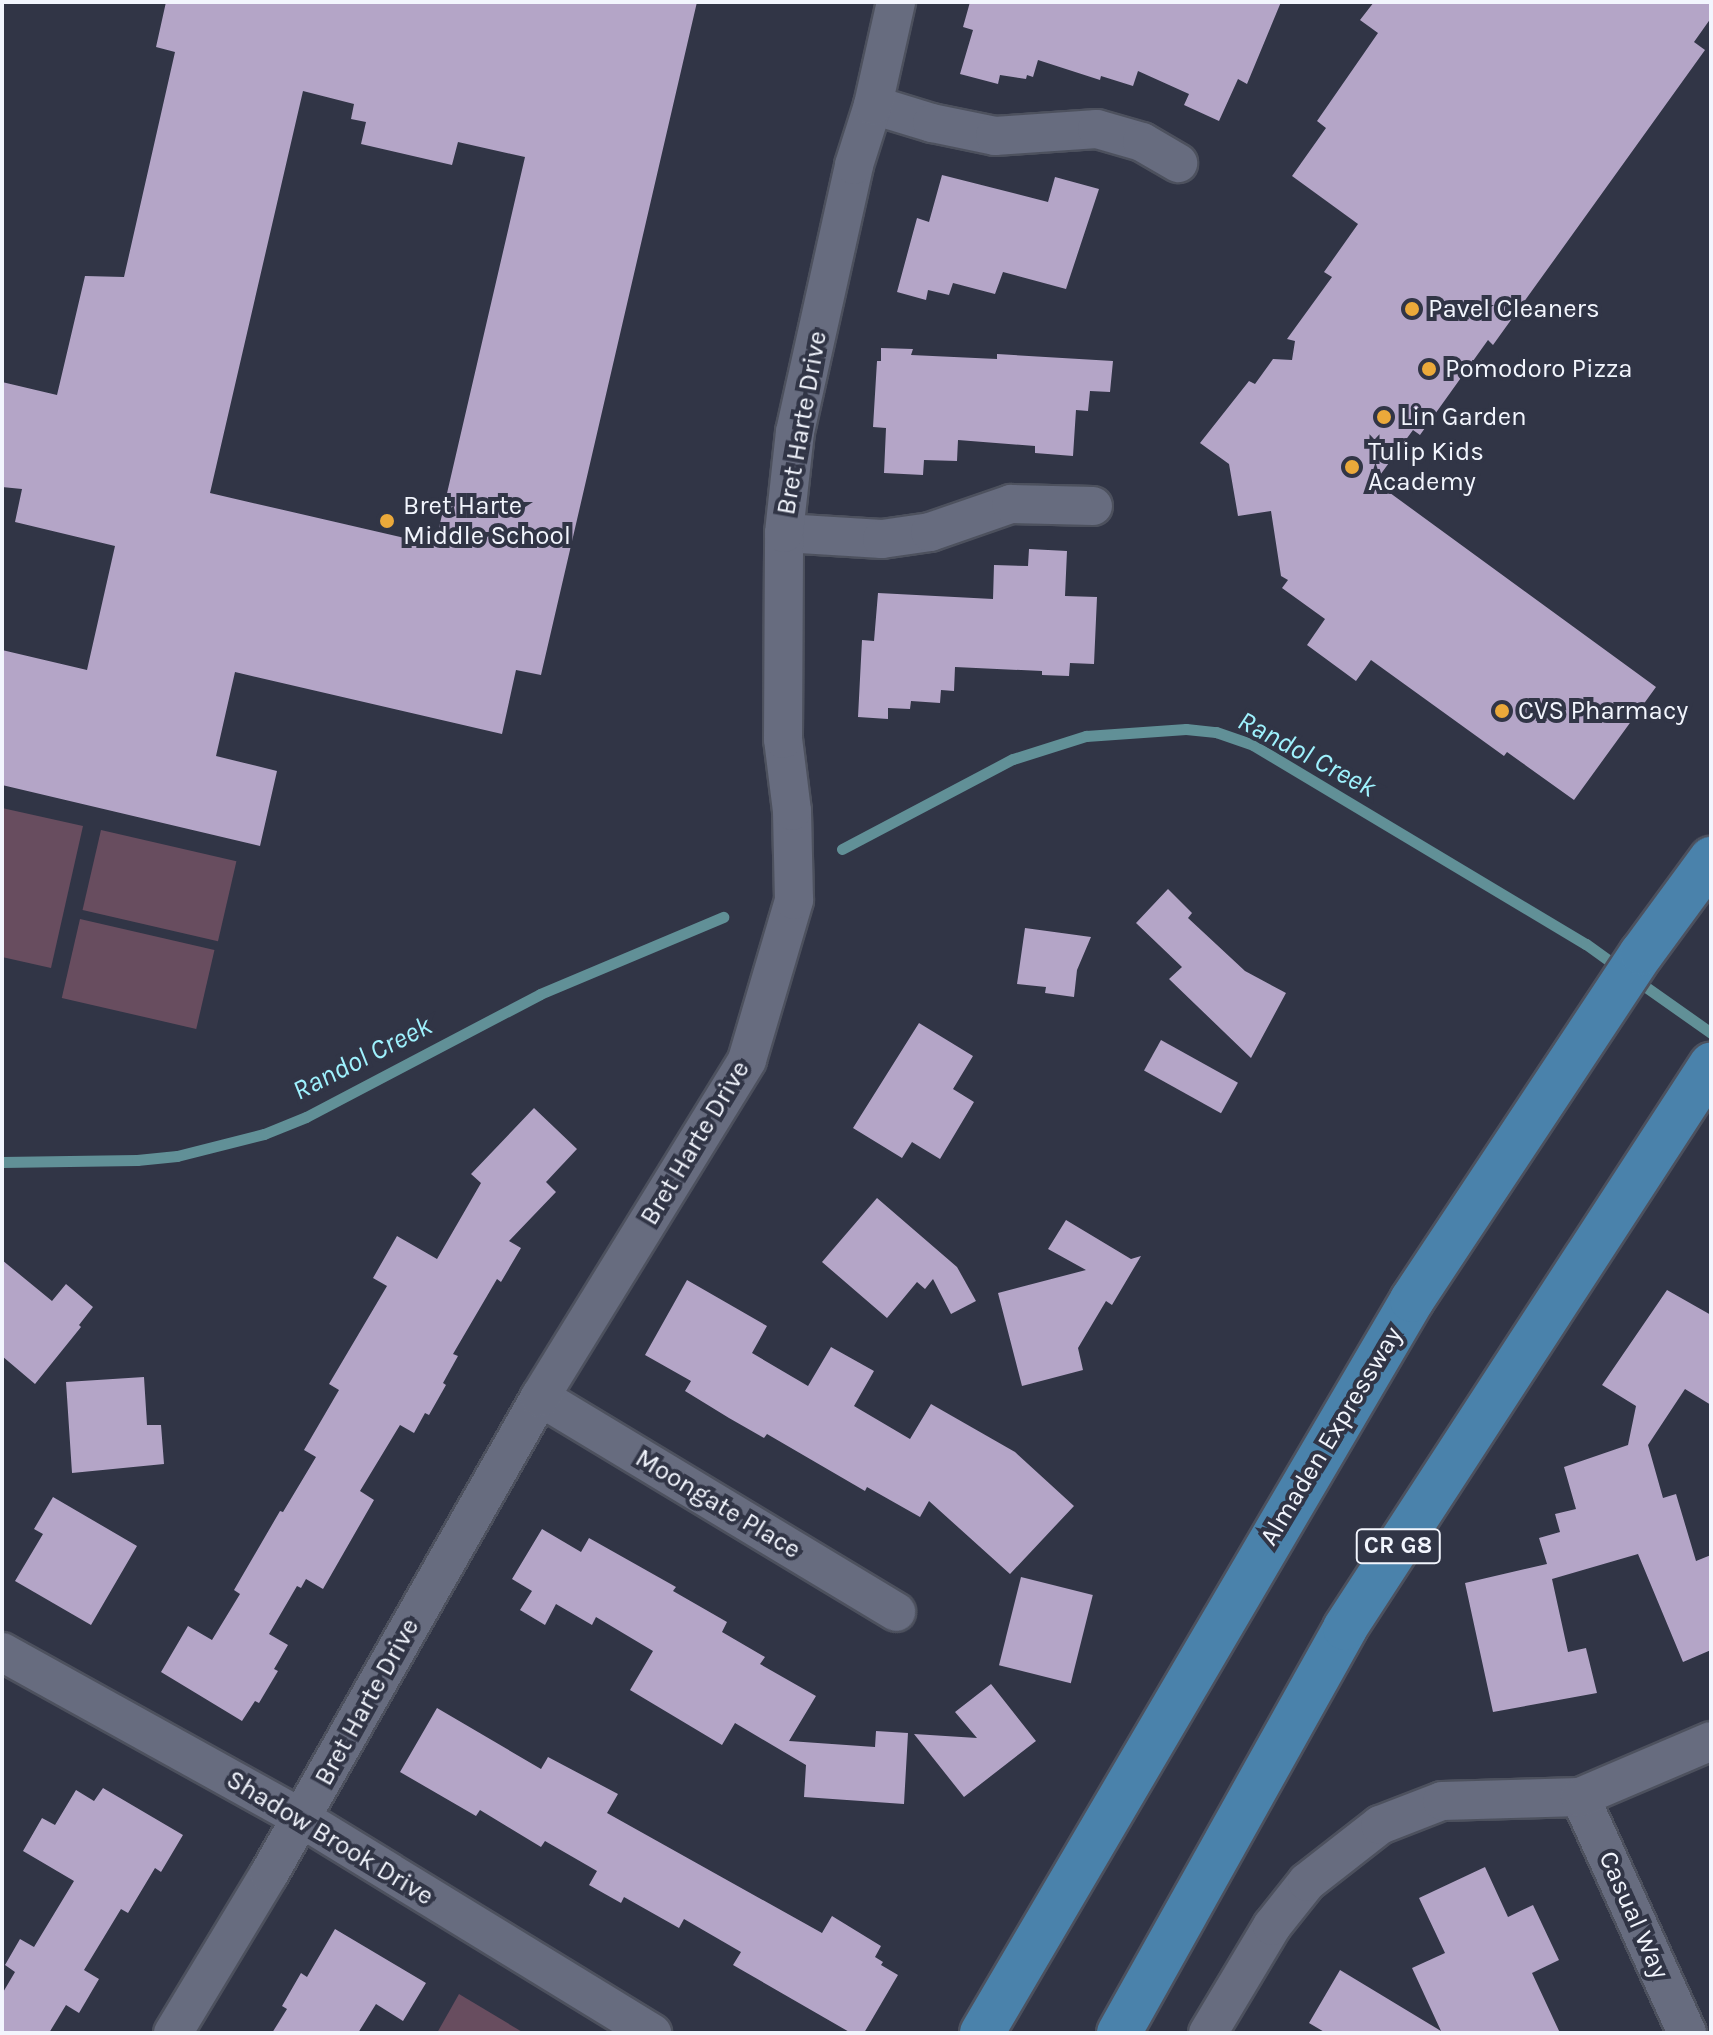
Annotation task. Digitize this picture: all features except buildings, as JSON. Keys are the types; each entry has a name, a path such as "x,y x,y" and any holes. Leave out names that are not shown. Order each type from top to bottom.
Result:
{"main road":[{"name":"Almaden Expressway","path":"982,2033 1412,1300 1642,953 1711,859"},
{"name":"CR G8","path":"1119,2033 1345,1628 1707,1070"}],"street":[{"name":"Bret Harte Drive","path":"173,2033 301,1818 540,1397 747,1060 794,900 792,811 783,739 784,533 795,432 854,165 873,105 896,2"},
{"path":"873,105 932,123 995,136 1097,129 1142,142 1178,163"},
{"path":"784,533 882,539 930,532 1011,504 1093,506"},
{"name":"Moongate Place","path":"540,1397 896,1612"},
{"name":"Shadow Brook Drive","path":"2,1652 301,1818 652,2033"},
{"path":"1208,2033 1272,1926 1307,1882 1380,1825 1442,1801 1580,1797 1711,1741"},
{"name":"Casual Way","path":"1580,1797 1687,2033"}],"shaded area":[{"path":"2,808 83,826 51,968 2,957"},
{"path":"101,830 236,861 218,941 83,910"},
{"path":"80,919 214,950 196,1029 62,998"},
{"path":"459,1994 524,2033 437,2033"}],"waterway":[{"name":"Randol Creek","path":"842,849 1013,759 1086,736 1186,729 1216,732 1253,745 1586,944 1622,970"},
{"name":"Randol Creek","path":"2,1162 137,1160 177,1156 264,1134 306,1117 540,994 723,917"},
{"name":"Randol Creek","path":"1636,980 1711,1033"}],"place":[{"name":"Pavel Cleaners","path":"1412,309"},
{"name":"Pomodoro Pizza","path":"1429,369"},
{"name":"Lin Garden","path":"1384,417"},
{"name":"Tulip Kids Academy","path":"1352,467"},
{"name":"Bret Harte Middle School","path":"387,521"},
{"name":"CVS Pharmacy","path":"1502,711"}]}
